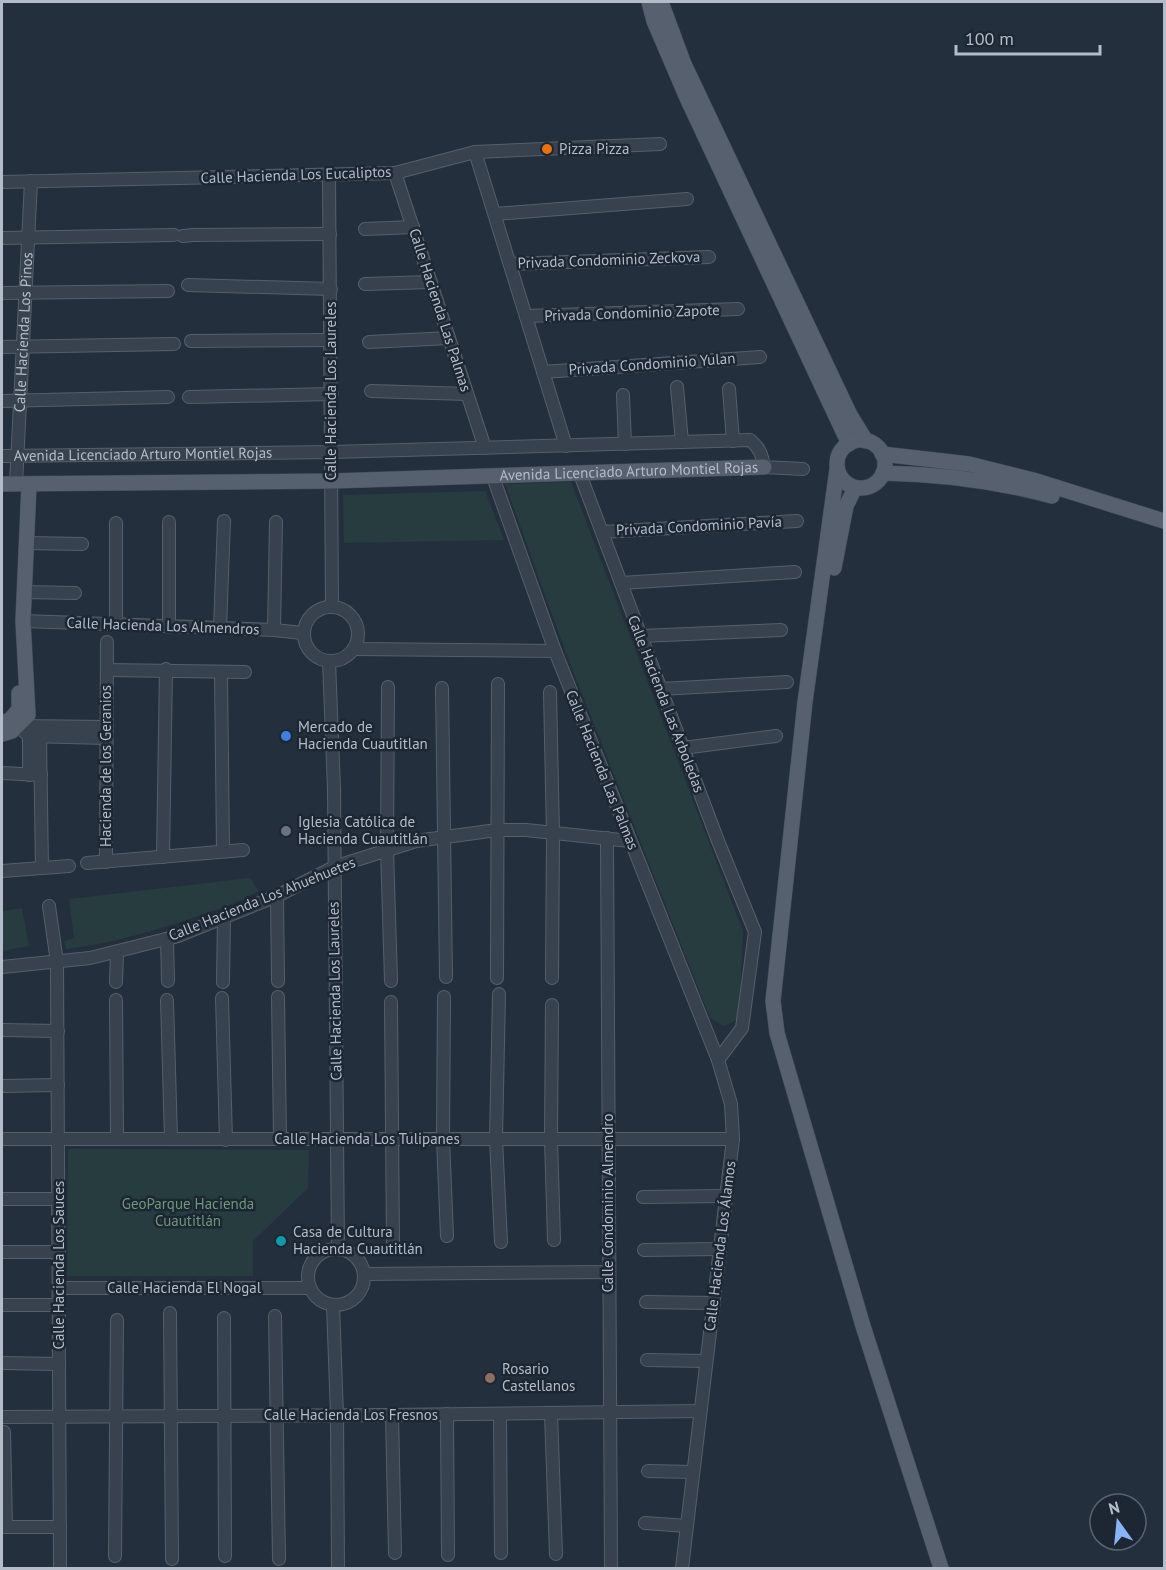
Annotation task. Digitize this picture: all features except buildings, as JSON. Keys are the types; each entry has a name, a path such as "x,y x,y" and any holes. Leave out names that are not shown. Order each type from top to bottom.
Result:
{"main road":[{"path":"649,2 654,21 687,98 849,444"},
{"path":"661,2 684,64 850,415 866,441"},
{"path":"837,469 843,481 855,488 868,487 883,473 882,454 873,444 860,441 849,444 839,456 837,469 805,702 773,1001 777,1033 860,1315 941,1569"},
{"path":"882,454 947,460 1000,471 1164,521"},
{"name":"Avenida Licenciado Arturo Montiel Rojas","path":"15,484 332,481 764,467"},
{"path":"883,473 934,475 1003,484 1058,497 1164,531"},
{"name":"Calle Hacienda Los Pinos","path":"15,484 26,543 23,621 20,632 20,728"},
{"path":"855,488 846,506 840,531 812,703 780,1001 783,1032 896,1397 931,1519 949,1569"},
{"path":"2,734 20,728"}],"street":[{"name":"Calle Hacienda Los Eucaliptos","path":"2,182 395,173 475,152 660,144"},
{"path":"475,152 566,446"},
{"name":"Calle Hacienda Las Palmas","path":"395,173 485,448"},
{"name":"Calle Hacienda Los Laureles","path":"329,174 332,607"},
{"name":"Calle Hacienda Los Pinos","path":"15,484 31,181"},
{"path":"495,214 687,199"},
{"path":"365,229 413,227"},
{"path":"2,238 330,234"},
{"name":"Privada Condominio Zeckova","path":"510,264 709,257"},
{"path":"365,284 431,282"},
{"path":"188,285 331,289"},
{"path":"2,292 168,291"},
{"name":"Privada Condominio Zapote","path":"526,316 738,309"},
{"path":"369,342 449,338"},
{"path":"191,341 331,340"},
{"path":"2,347 174,344"},
{"name":"Privada Condominio Yulan","path":"543,372 760,357"},
{"path":"677,387 682,442"},
{"path":"729,389 733,441"},
{"path":"371,391 467,394"},
{"path":"189,397 332,394"},
{"path":"623,395 625,444"},
{"path":"2,401 168,397"},
{"name":"Avenida Licenciado Arturo Montiel Rojas","path":"2,456 332,452 750,440 757,446 764,467"},
{"path":"764,467 803,469"},
{"name":"Calle Hacienda Las Arboledas","path":"580,474 718,841 755,932 742,1028 718,1060"},
{"name":"Calle Hacienda Las Palmas","path":"493,477 555,651 718,1060"},
{"path":"220,628 224,521"},
{"name":"Privada Condominio Pavía","path":"602,532 797,521"},
{"path":"169,522 169,627"},
{"path":"274,630 276,522"},
{"path":"116,523 116,625"},
{"path":"26,543 82,544"},
{"path":"621,583 795,572"},
{"path":"24,592 75,593"},
{"path":"332,607 348,612 353,618 358,634 354,649 343,659 329,662 314,656 308,649 303,633 312,614 332,607"},
{"name":"Calle Hacienda Los Almendros","path":"23,621 303,633"},
{"path":"641,636 781,630"},
{"name":"Hacienda de los Geranios","path":"106,862 107,642"},
{"path":"354,649 555,651"},
{"name":"Calle Hacienda Los Laureles","path":"329,662 334,789 338,1249"},
{"path":"163,857 166,669"},
{"name":"Hacienda de los Geranios","path":"106,670 166,669 245,672"},
{"path":"221,672 223,851"},
{"path":"661,689 787,682"},
{"path":"496,978 498,684"},
{"path":"388,687 387,849 391,981"},
{"path":"442,688 446,976"},
{"path":"550,692 553,833 552,978"},
{"path":"20,728 57,732 106,733"},
{"path":"20,728 57,732"},
{"path":"20,728 35,775 42,867"},
{"path":"683,748 776,736"},
{"path":"2,773 35,775"},
{"name":"Calle Hacienda Los Ahuehuetes","path":"2,967 90,958 167,939 277,896 334,867 416,842 497,830 630,841"},
{"name":"Calle Condominio Almendro","path":"607,838 611,1569"},
{"name":"Hacienda de los Geranios","path":"87,863 243,850"},
{"path":"2,871 69,866"},
{"path":"277,896 278,981"},
{"name":"Calle Hacienda Los Sauces","path":"49,906 57,962 60,1569"},
{"path":"223,982 224,917"},
{"path":"167,939 168,981"},
{"path":"116,981 117,952"},
{"path":"499,994 496,1139 501,1242"},
{"path":"278,997 280,1139"},
{"path":"444,997 443,1139 447,1236"},
{"path":"222,998 226,1140"},
{"path":"116,1000 117,1138"},
{"path":"167,1000 171,1139"},
{"path":"390,1002 393,1245"},
{"path":"552,1005 551,1139 554,1240"},
{"path":"2,1030 58,1031"},
{"name":"Calle Hacienda Los Álamos","path":"682,1569 733,1139 731,1104 718,1060"},
{"path":"2,1086 58,1085"},
{"name":"Calle Hacienda Los Tulipanes","path":"2,1139 733,1139"},
{"path":"643,1197 727,1196"},
{"path":"2,1199 58,1199"},
{"path":"338,1249 350,1253 359,1262 364,1274 359,1293 352,1300 333,1305 319,1299 310,1288 308,1277 310,1266 317,1257 327,1251 338,1249"},
{"path":"644,1250 720,1249"},
{"path":"2,1252 59,1252"},
{"path":"364,1274 609,1272"},
{"name":"Calle Hacienda El Nogal","path":"59,1288 310,1288"},
{"path":"646,1302 714,1303"},
{"path":"2,1305 59,1305"},
{"path":"333,1305 337,1415 338,1569"},
{"path":"170,1313 172,1559"},
{"path":"275,1316 279,1559"},
{"path":"224,1318 225,1556"},
{"path":"115,1556 118,1417 117,1320"},
{"path":"647,1360 706,1361"},
{"path":"2,1363 59,1364"},
{"name":"Calle Hacienda Los Fresnos","path":"2,1417 700,1411"},
{"path":"551,1413 556,1554"},
{"path":"447,1414 448,1555"},
{"path":"500,1414 501,1553"},
{"path":"392,1415 395,1552"},
{"path":"3,1432 4,1527 60,1527"},
{"path":"648,1471 693,1472"},
{"path":"645,1523 687,1526"}],"green space":[{"path":"571,482 743,931 739,1019 724,1026 710,1018 566,653 505,484"},
{"path":"485,491 504,540 344,543 343,495"},
{"path":"250,878 259,891 229,905 133,936 66,949 64,941 74,938 69,899"},
{"path":"22,908 29,946 2,951 2,911"},
{"name":"GeoParque Hacienda Cuautitlán","path":"68,1149 309,1150 308,1188 253,1241 253,1276 67,1276"}],"place":[{"name":"Pizza Pizza","path":"547,149"},
{"name":"Mercado de Hacienda Cuautitlan","path":"286,736"},
{"name":"Iglesia Católica de Hacienda Cuautitlán","path":"286,831"},
{"name":"Casa de Cultura Hacienda Cuautitlán","path":"281,1241"},
{"name":"Rosario Castellanos","path":"490,1378"}]}
